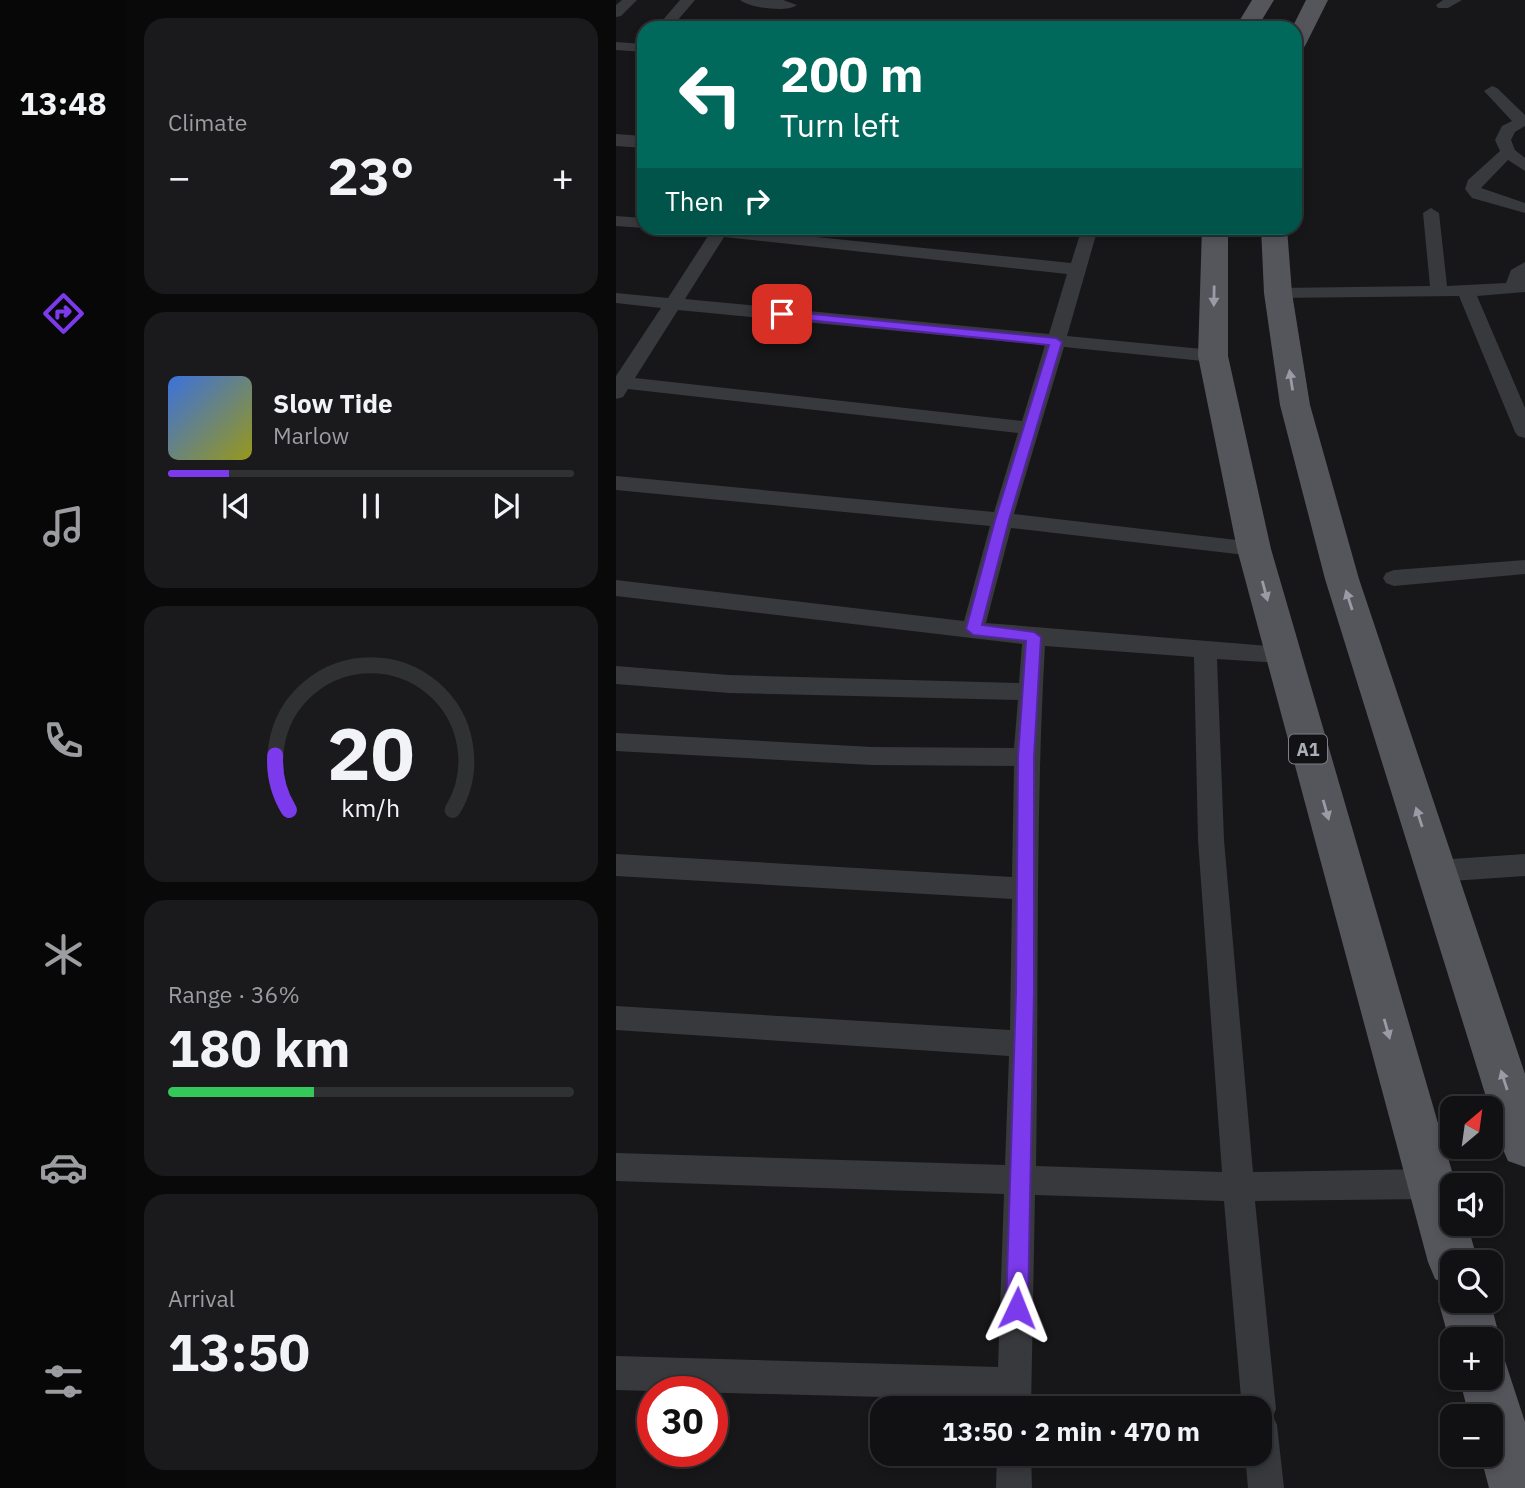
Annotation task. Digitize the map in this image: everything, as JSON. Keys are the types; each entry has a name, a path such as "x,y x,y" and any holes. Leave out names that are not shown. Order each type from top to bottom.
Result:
{"main road":[{"path":"1250,21 1263,0"},
{"path":"1302,30 1317,0"},
{"name":"A1","path":"1215,235 1213,356 1254,548 1449,1250"},
{"path":"1274,235 1278,293 1295,405 1338,566 1525,1145"},
{"path":"1489,1390 1517,1488"}],"street":[{"path":"616,13 630,0"},
{"path":"669,21 688,0"},
{"path":"747,0 790,5"},
{"path":"616,46 637,48"},
{"path":"1492,91 1523,120 1508,129 1503,140 1508,152 1525,166"},
{"path":"616,140 637,142"},
{"path":"1508,152 1474,183 1473,189 1478,194 1525,208"},
{"path":"1431,213 1439,291"},
{"path":"616,220 637,222"},
{"path":"716,235 618,386 1031,428"},
{"path":"773,235 1075,269"},
{"path":"973,629 1002,520 1031,428 1075,269 1087,235"},
{"path":"1278,293 1519,288 1517,274 1525,267"},
{"path":"1466,291 1525,432"},
{"path":"616,298 1213,356"},
{"path":"616,483 1002,520 1254,548"},
{"path":"1394,578 1525,567"},
{"path":"616,588 1034,637 1282,655"},
{"path":"616,1373 1014,1396 1027,890 1026,757 1034,637"},
{"path":"1205,650 1206,750 1226,1048 1258,1396"},
{"path":"616,675 729,684 1029,692"},
{"path":"616,742 872,756 1026,757"},
{"path":"616,865 1027,890"},
{"path":"1437,871 1525,865"},
{"path":"616,1018 1024,1044"},
{"path":"616,1167 1239,1187 1430,1184"},
{"path":"1014,1466 1014,1488"},
{"path":"1263,1466 1265,1488"}],"route":[{"path":"782,314 1056,342 1002,520 973,629 1034,637 1026,757 1027,890 1017,1308"}]}
